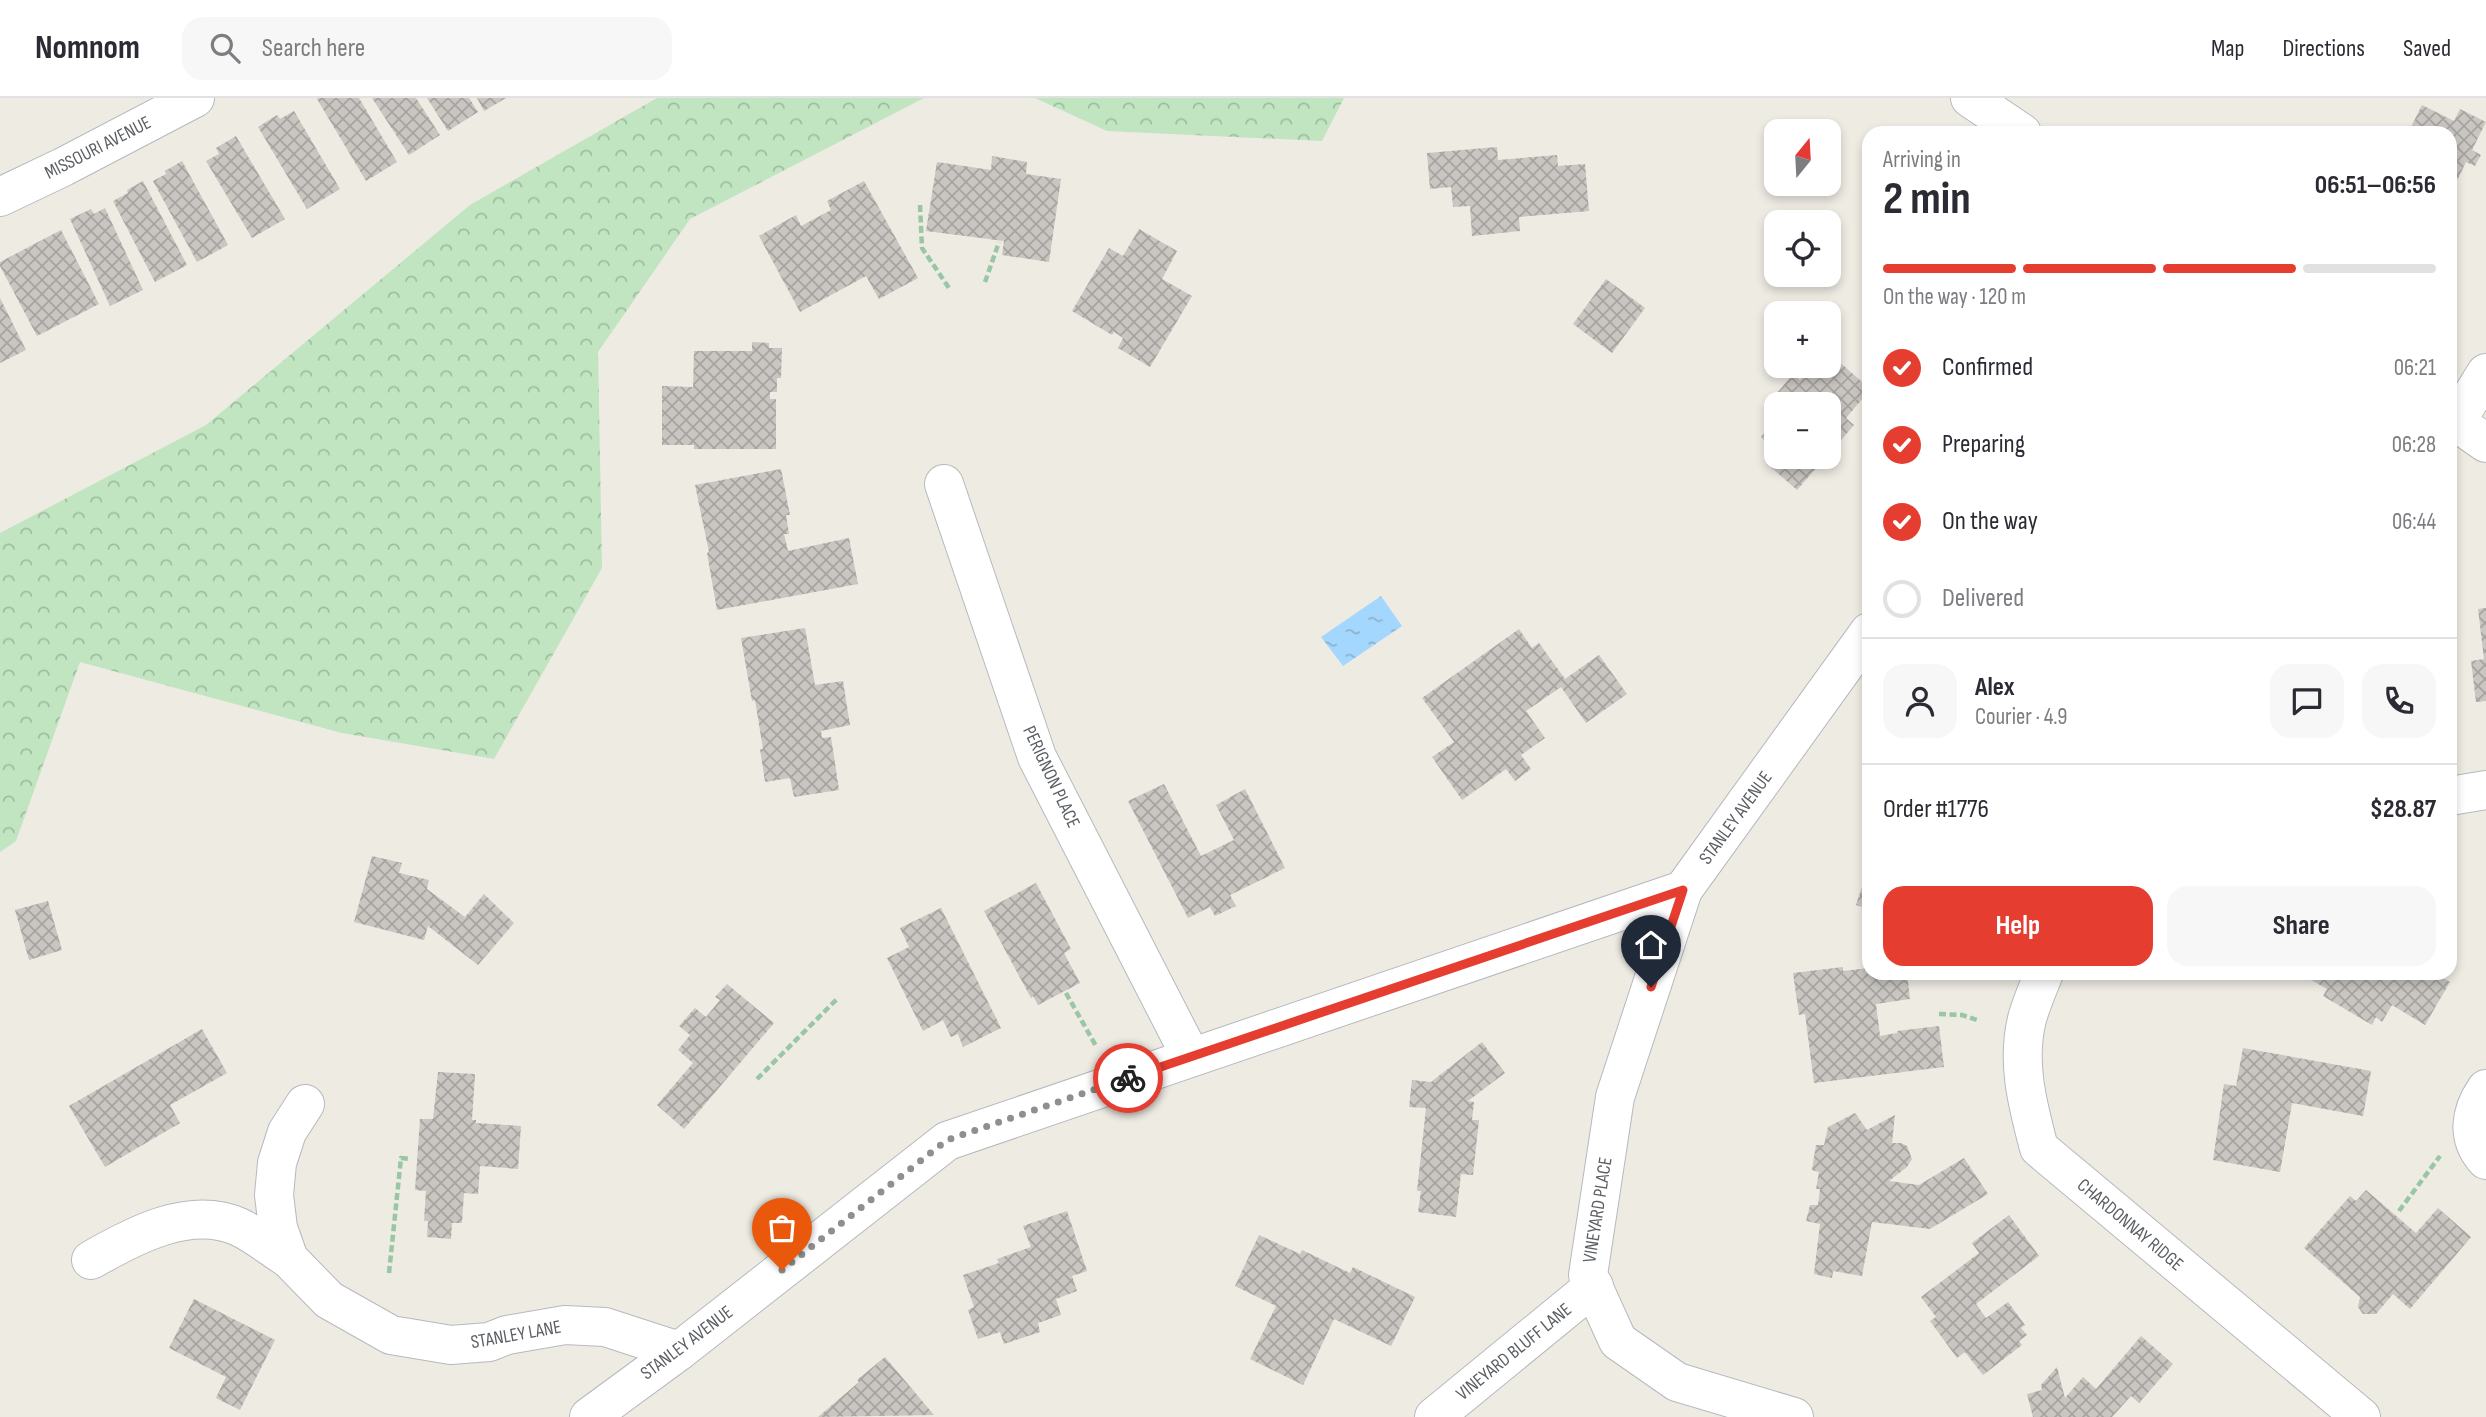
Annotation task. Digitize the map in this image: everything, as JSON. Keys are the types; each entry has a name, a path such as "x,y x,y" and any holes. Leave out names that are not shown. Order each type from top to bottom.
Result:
{"street":[{"name":"MISSOURI AVENUE","path":"0,197 195,98"},
{"path":"1970,98 2012,126"},
{"path":"2460,427 2486,373"},
{"name":"PERIGNON PLACE","path":"944,484 1037,757 1191,1056"},
{"name":"STANLEY AVENUE","path":"589,1417 679,1351 947,1140 1683,890 1862,642"},
{"path":"2457,795 2486,790"},
{"name":"VINEYARD PLACE","path":"1683,890 1615,1097 1588,1275 1618,1341 1677,1382 1794,1417"},
{"name":"CHARDONNAY RIDGE","path":"2041,980 2027,1020 2022,1053 2025,1096 2039,1148 2361,1417"},
{"path":"2486,1089 2475,1108 2472,1129 2475,1143 2486,1160"},
{"name":"STANLEY LANE","path":"305,1104 287,1132 277,1163 274,1195 278,1228 289,1259 329,1300 391,1335 451,1345 489,1342 507,1335 565,1325 605,1327 679,1351"},
{"path":"91,1260 128,1239 178,1222 204,1220 238,1226 289,1259"},
{"name":"VINEYARD BLUFF LANE","path":"1434,1417 1594,1286"}],"path":[{"path":"919,205 922,248 949,288"},
{"path":"985,282 999,242"},
{"path":"1066,993 1096,1046"},
{"path":"757,1079 838,998"},
{"path":"1939,1014 1962,1015 1977,1020"},
{"path":"2399,1211 2440,1155"},
{"path":"389,1273 401,1158 411,1159"}],"green space":[{"path":"657,98 924,98 690,219 598,352 602,568 494,759 342,733 80,662 16,841 0,852 0,533 206,425 470,205"},
{"path":"1035,98 1344,98 1322,141 1107,131"}],"water":[{"path":"1381,596 1402,626 1343,666 1321,637"}],"building":[{"path":"318,98 359,98 397,162 366,181"},
{"path":"372,98 416,98 440,135 409,155"},
{"path":"427,98 469,98 478,112 448,131"},
{"path":"477,98 506,98 484,111"},
{"path":"2422,105 2454,121 2460,109 2486,122 2472,150 2481,155 2475,166 2466,162 2457,181 2457,126 2412,126"},
{"path":"294,111 340,189 307,209 258,127 277,115 280,119"},
{"path":"236,136 285,219 252,238 206,161 219,154 216,148"},
{"path":"1497,147 1498,160 1557,155 1558,166 1585,164 1589,211 1519,217 1520,231 1472,236 1470,206 1453,207 1451,187 1430,189 1427,153"},
{"path":"992,156 1027,162 1026,174 1061,179 1049,262 1002,255 1004,241 926,231 937,162 991,170"},
{"path":"182,161 228,245 197,262 153,181"},
{"path":"143,181 187,265 155,282 113,201"},
{"path":"864,181 918,278 879,299 866,276 800,312 759,236 796,215 801,226 831,210 827,201"},
{"path":"105,208 143,290 110,306 70,219 91,209 94,214"},
{"path":"1139,229 1177,251 1162,279 1192,296 1150,367 1118,348 1123,338 1114,332 1112,335 1072,311 1109,248 1123,256"},
{"path":"61,230 99,304 37,336 0,262"},
{"path":"1606,279 1645,308 1612,353 1573,324"},
{"path":"0,298 26,350 0,363"},
{"path":"752,342 769,343 769,348 782,348 781,378 777,378 777,392 770,392 770,399 776,399 776,449 694,449 694,445 662,445 662,386 693,387 694,351 752,351"},
{"path":"1841,364 1862,382 1862,399 1846,418 1854,425 1841,440 1841,392 1778,392 1790,378 1841,378"},
{"path":"781,469 790,515 786,515 789,534 784,534 788,551 849,538 858,584 717,610 707,553 709,552 695,485"},
{"path":"1773,469 1815,469 1797,490"},
{"path":"2486,608 2486,701 2476,702 2471,661 2484,659 2478,609"},
{"path":"805,628 815,685 843,681 850,725 821,731 822,738 831,737 839,790 794,797 790,778 765,782 755,700 752,701 741,638"},
{"path":"1519,629 1532,648 1539,643 1565,679 1599,655 1627,694 1586,723 1561,687 1526,711 1545,738 1521,755 1531,769 1515,781 1506,769 1462,800 1432,757 1454,742 1422,698"},
{"path":"1164,784 1201,856 1234,840 1216,805 1245,789 1285,868 1230,895 1236,906 1215,916 1210,907 1188,918 1128,801"},
{"path":"372,856 402,863 399,873 429,880 427,889 465,917 484,894 514,923 478,965 428,926 424,940 354,922"},
{"path":"1036,883 1071,949 1064,953 1080,983 1038,1005 1033,996 1031,998 984,911"},
{"path":"1862,886 1862,907 1856,905"},
{"path":"48,901 62,950 29,960 15,910"},
{"path":"941,908 1001,1028 963,1047 958,1034 951,1037 943,1020 923,1031 887,958 909,947 900,928"},
{"path":"1843,967 1843,971 1862,969 1862,980 1908,980 1910,999 1876,1004 1880,1036 1939,1026 1944,1067 1814,1083 1805,1014 1799,1015 1793,973"},
{"path":"2311,980 2450,982 2425,1025 2392,1005 2382,1022 2376,1017 2372,1025 2323,996 2327,989"},
{"path":"727,984 774,1023 684,1129 657,1105 693,1063 678,1050 690,1035 679,1026 695,1008 706,1017 720,1000 715,997"},
{"path":"202,1029 227,1073 170,1105 180,1123 105,1167 69,1106"},
{"path":"1482,1042 1505,1073 1468,1101 1474,1102 1472,1120 1479,1120 1473,1175 1461,1174 1456,1217 1418,1212 1421,1191 1417,1191 1426,1108 1409,1107 1412,1080 1431,1082"},
{"path":"2243,1048 2371,1071 2363,1116 2292,1103 2280,1172 2213,1160 2224,1084 2236,1086"},
{"path":"438,1072 475,1074 472,1120 476,1120 476,1123 521,1126 518,1169 480,1166 478,1194 464,1193 462,1223 452,1223 451,1239 427,1237 428,1221 424,1221 426,1191 415,1190 420,1119 433,1119"},
{"path":"1855,1113 1867,1130 1895,1115 1892,1143 1907,1146 1912,1159 1907,1167 1889,1181 1919,1185 1964,1158 1988,1194 1930,1229 1872,1222 1862,1276 1833,1271 1832,1278 1814,1274 1820,1224 1806,1221 1810,1205 1818,1205 1820,1189 1816,1189 1819,1172 1812,1170 1816,1145 1824,1145 1828,1127"},
{"path":"2366,1190 2416,1233 2438,1208 2471,1237 2410,1309 2393,1294 2376,1314 2363,1314 2358,1307 2360,1297 2304,1248 2350,1196 2356,1201"},
{"path":"1067,1211 1087,1271 1072,1276 1077,1291 1056,1299 1061,1315 1038,1323 1040,1332 1004,1344 1000,1332 978,1339 968,1310 974,1307 963,1275 999,1263 997,1259 1031,1247 1023,1226"},
{"path":"2009,1215 2039,1256 1976,1304 1986,1318 2008,1302 2025,1325 2021,1328 2027,1335 2019,1341 2022,1345 1983,1375 1965,1352 1957,1358 1930,1321 1936,1317 1921,1297 1979,1253 1972,1243"},
{"path":"1259,1235 1300,1254 1302,1250 1350,1273 1353,1267 1415,1297 1391,1346 1334,1319 1303,1385 1250,1359 1276,1306 1235,1286"},
{"path":"194,1299 275,1340 240,1410 216,1398 226,1377 169,1348"},
{"path":"2141,1336 2173,1364 2139,1403 2131,1396 2112,1417 2033,1417 2027,1394 2042,1390 2041,1385 2057,1367 2065,1398 2083,1377 2096,1389"},
{"path":"885,1357 934,1415 818,1417 859,1382 857,1380"}],"way so far":[{"path":"782,1270 947,1140 1128,1078"}],"route":[{"path":"1128,1078 1683,890 1651,987"}]}
